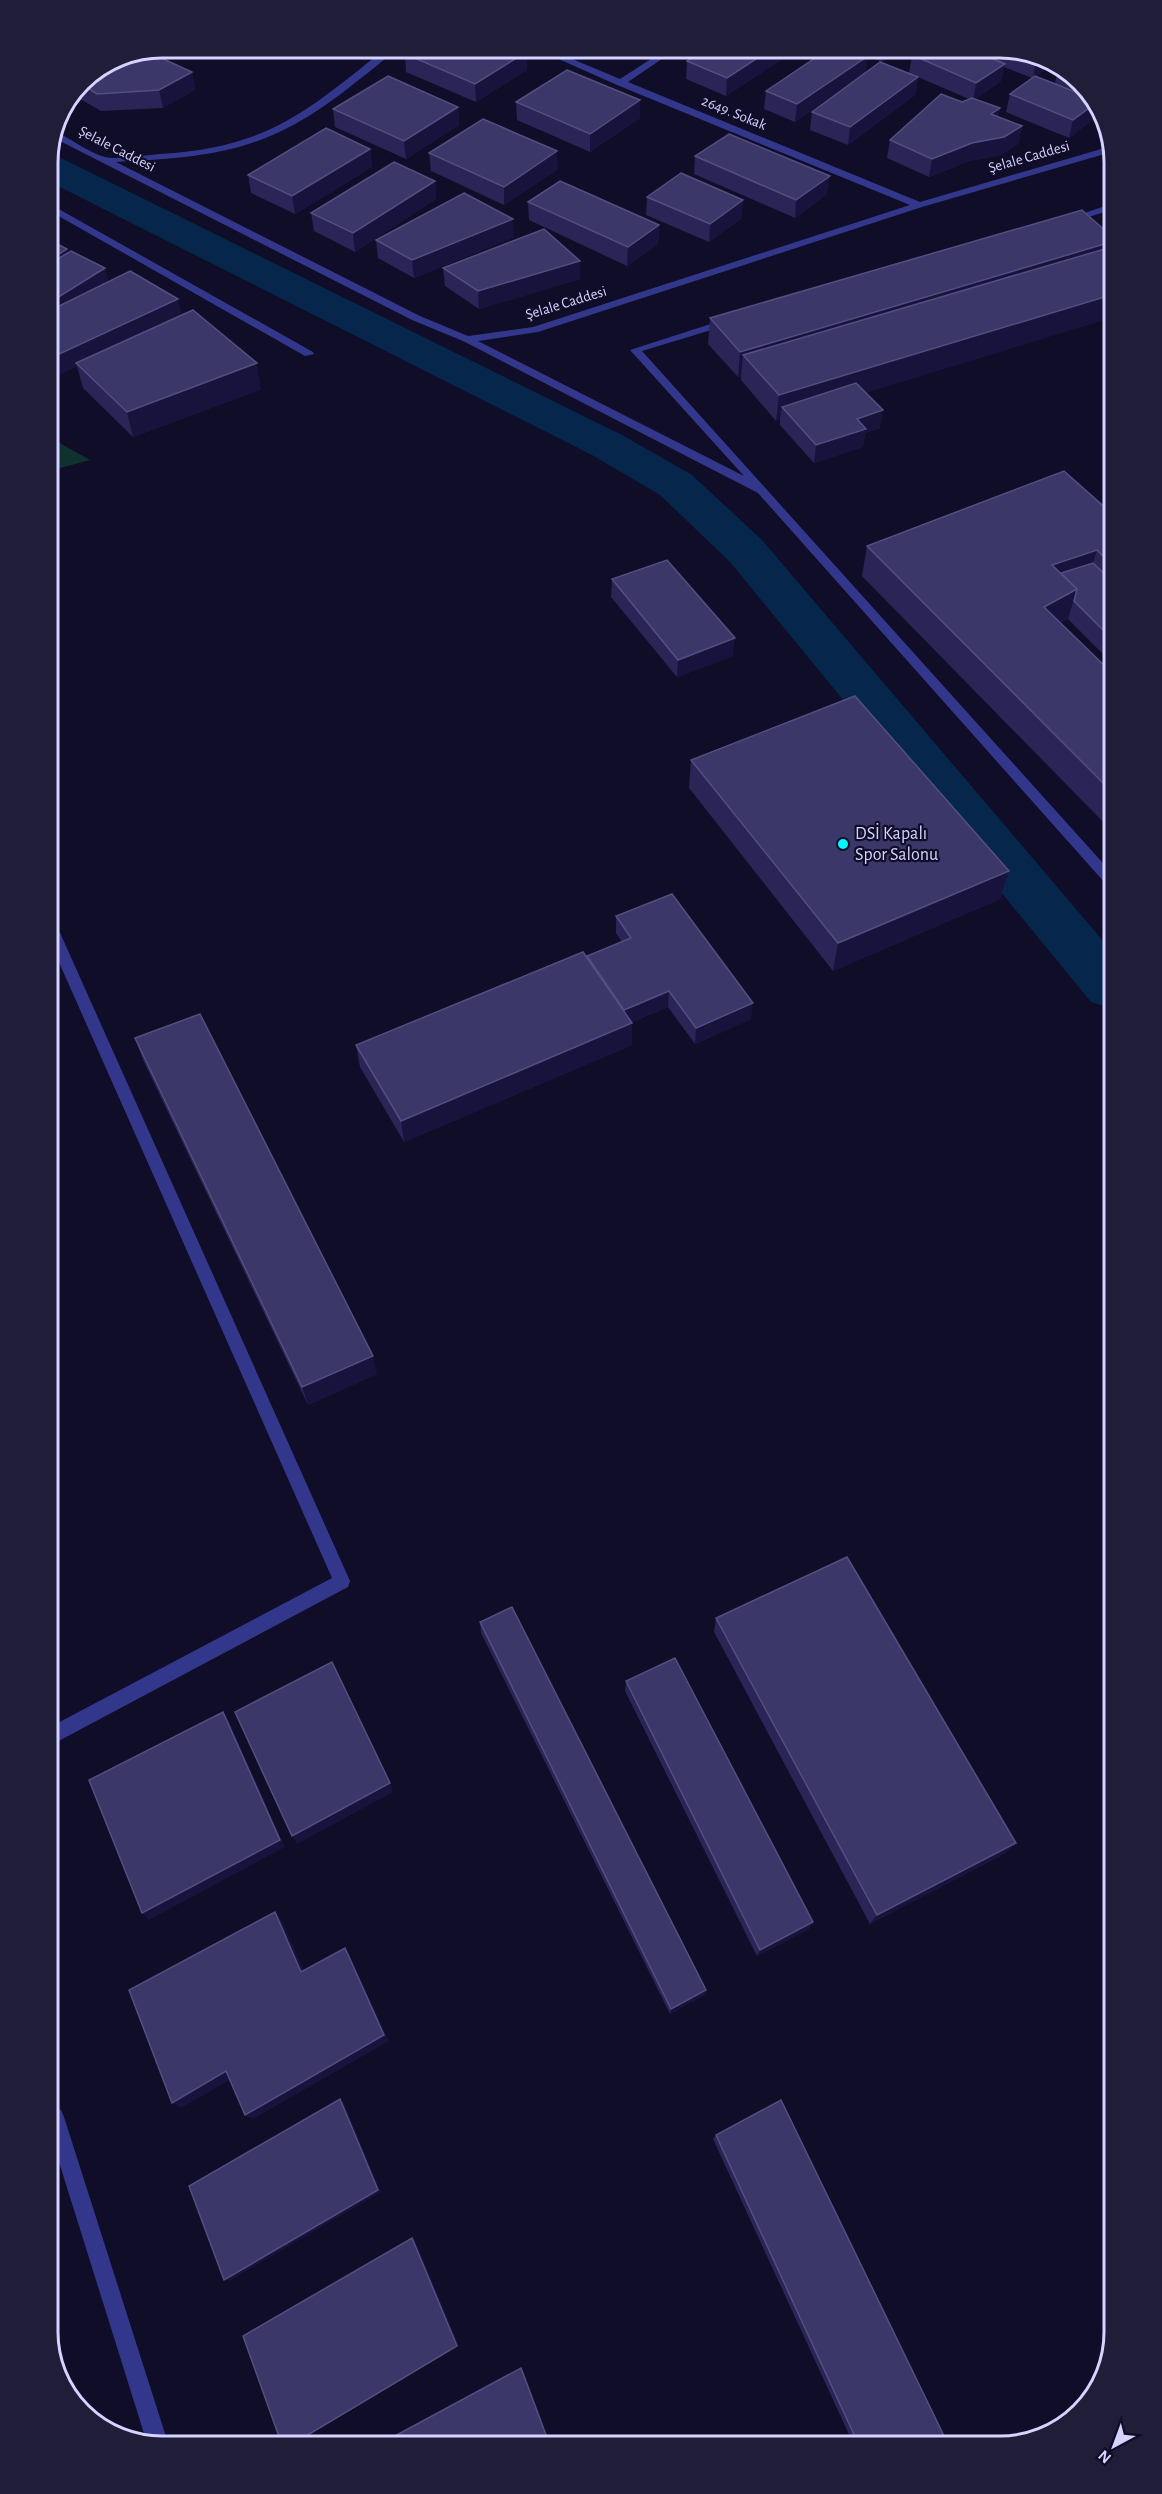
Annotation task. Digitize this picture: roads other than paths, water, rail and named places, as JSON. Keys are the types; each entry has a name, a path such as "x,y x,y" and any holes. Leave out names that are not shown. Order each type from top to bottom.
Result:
{"street":[{"path":"107,160 174,156 227,148 273,133 309,112 379,58"},
{"name":"2649. Sokak","path":"563,58 919,205"},
{"path":"620,83 658,59"},
{"name":"Şelale Caddesi","path":"62,138 416,318 467,339 534,330 919,205 1103,151"},
{"path":"1063,222 1104,209"},
{"path":"59,212 309,354"},
{"path":"736,320 635,350 1104,873"},
{"path":"467,339 762,490"},
{"path":"58,1732 342,1581 59,945"},
{"path":"60,2157 155,2435"}],"waterway":[{"path":"59,171 607,445 676,485 746,551 1104,980"}],"place":[{"name":"DSİ Kapalı Spor Salonu","path":"843,844"}]}
